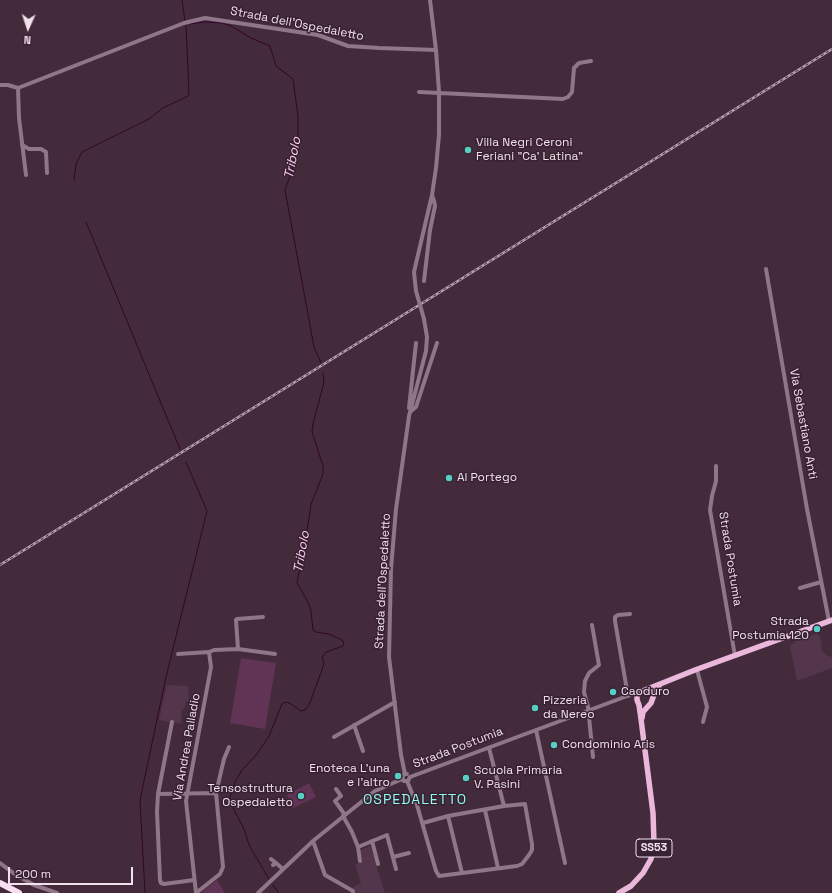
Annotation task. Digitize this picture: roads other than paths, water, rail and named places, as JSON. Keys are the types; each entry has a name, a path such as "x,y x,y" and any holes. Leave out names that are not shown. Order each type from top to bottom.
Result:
{"highway":[{"path":"0,883 19,893"}],"main road":[{"name":"Strada Postumia","path":"642,691 830,620"},
{"path":"652,699 650,693 642,691 637,696 638,702 642,706 648,705 651,703 656,690 661,684"},
{"name":"SS53","path":"619,893 634,883 643,873 651,859 654,846 655,829 642,720 638,702"},
{"name":"SS53","path":"642,720 643,713 648,705"}],"street":[{"name":"Strada dell'Ospedaletto","path":"405,774 401,755 389,657 391,569 396,509 410,411 426,351 427,337 424,319 416,291 414,272 432,195 439,135 439,92 430,0"},
{"name":"Strada dell'Ospedaletto","path":"18,88 186,22 205,18 318,36 348,46 436,50"},
{"path":"419,92 563,99 568,97 572,92 574,68 579,63 592,61"},
{"path":"0,85 8,85 18,88 22,145 26,175"},
{"path":"22,145 29,149 41,149 46,152 47,173"},
{"name":"Strada dell'Ospedaletto","path":"424,281 434,206 432,195"},
{"name":"Via Sebastiano Anti","path":"766,269 806,501 821,582 830,620"},
{"name":"Strada dell'Ospedaletto","path":"410,411 409,408 416,343"},
{"name":"Strada dell'Ospedaletto","path":"410,411 416,407 437,343"},
{"name":"Strada Postumia","path":"716,466 716,481 710,510 735,656"},
{"path":"800,588 821,582"},
{"path":"630,614 618,615 615,617 615,621 627,697 638,702"},
{"path":"238,649 236,620 263,617"},
{"path":"592,625 599,665 589,673 585,681 584,692 588,710 593,757"},
{"path":"178,654 238,649 275,654"},
{"name":"Via Andrea Palladio","path":"196,893 186,810 187,793 211,667 208,652"},
{"path":"697,670 707,707 703,722"},
{"name":"Strada Postumia","path":"402,779 403,781 407,782 410,777 642,691"},
{"path":"334,737 395,702"},
{"path":"172,722 158,794 157,812 160,882 165,884 194,880"},
{"path":"354,725 363,751"},
{"path":"536,730 565,863"},
{"path":"196,893 220,874 223,867 216,793 224,759 229,746"},
{"path":"489,748 504,806"},
{"name":"Strada Postumia","path":"258,893 313,841 375,791 402,779 402,776 405,774 409,775 410,777"},
{"path":"407,782 417,805 438,875 440,876 517,866 522,864 529,855 532,844 525,804 504,806 448,816 423,823"},
{"path":"336,789 341,796 335,801 352,832 358,847 360,861"},
{"path":"158,794 216,793"},
{"path":"485,810 498,868"},
{"path":"448,816 462,873"},
{"path":"358,847 387,835 396,869"},
{"path":"313,841 325,875 353,891 353,893"},
{"path":"372,841 378,864"},
{"path":"393,857 409,853"},
{"path":"271,859 274,864 283,869"},
{"path":"0,863 16,875 34,885 57,893"}],"waterway":[{"name":"Tribolo","path":"182,0 185,21"},
{"name":"Tribolo","path":"189,24 205,22 222,23 270,46 276,66 293,79 298,116 298,136 292,171 285,190 314,347 321,363"},
{"path":"74,180 76,164 82,152 149,119 163,108 188,96 186,25"},
{"path":"86,222 180,449"},
{"name":"Tribolo","path":"269,879 249,845 244,829 232,806 230,797 235,782 242,770 257,754 269,736 282,704 286,702 301,711 305,710 309,705 322,670 324,663 322,658 323,656 326,652 343,646 344,643 342,640 329,634 316,632 313,630 311,611 308,602 297,583 311,504 323,474 323,466 312,432 324,382 323,373"},
{"path":"145,893 140,800 166,677 207,511 186,462"},
{"name":"Tribolo","path":"273,885 279,893"}],"railway":[{"path":"0,565 832,49"}],"place":[{"name":"Villa Negri Ceroni Feriani \"Ca' Latina\"","path":"468,150"},
{"name":"Al Portego","path":"449,478"},
{"name":"Strada Postumia 120","path":"817,629"},
{"name":"Caoduro","path":"613,692"},
{"name":"Pizzeria da Nereo","path":"535,708"},
{"name":"Condominio Aris","path":"554,745"},
{"name":"Enoteca L'una e l'altro","path":"398,776"},
{"name":"Scuola Primaria V. Pasini","path":"466,778"},
{"name":"Tensostruttura Ospedaletto","path":"301,796"}],"district":[{"name":"OSPEDALETTO","path":"415,800"}]}
